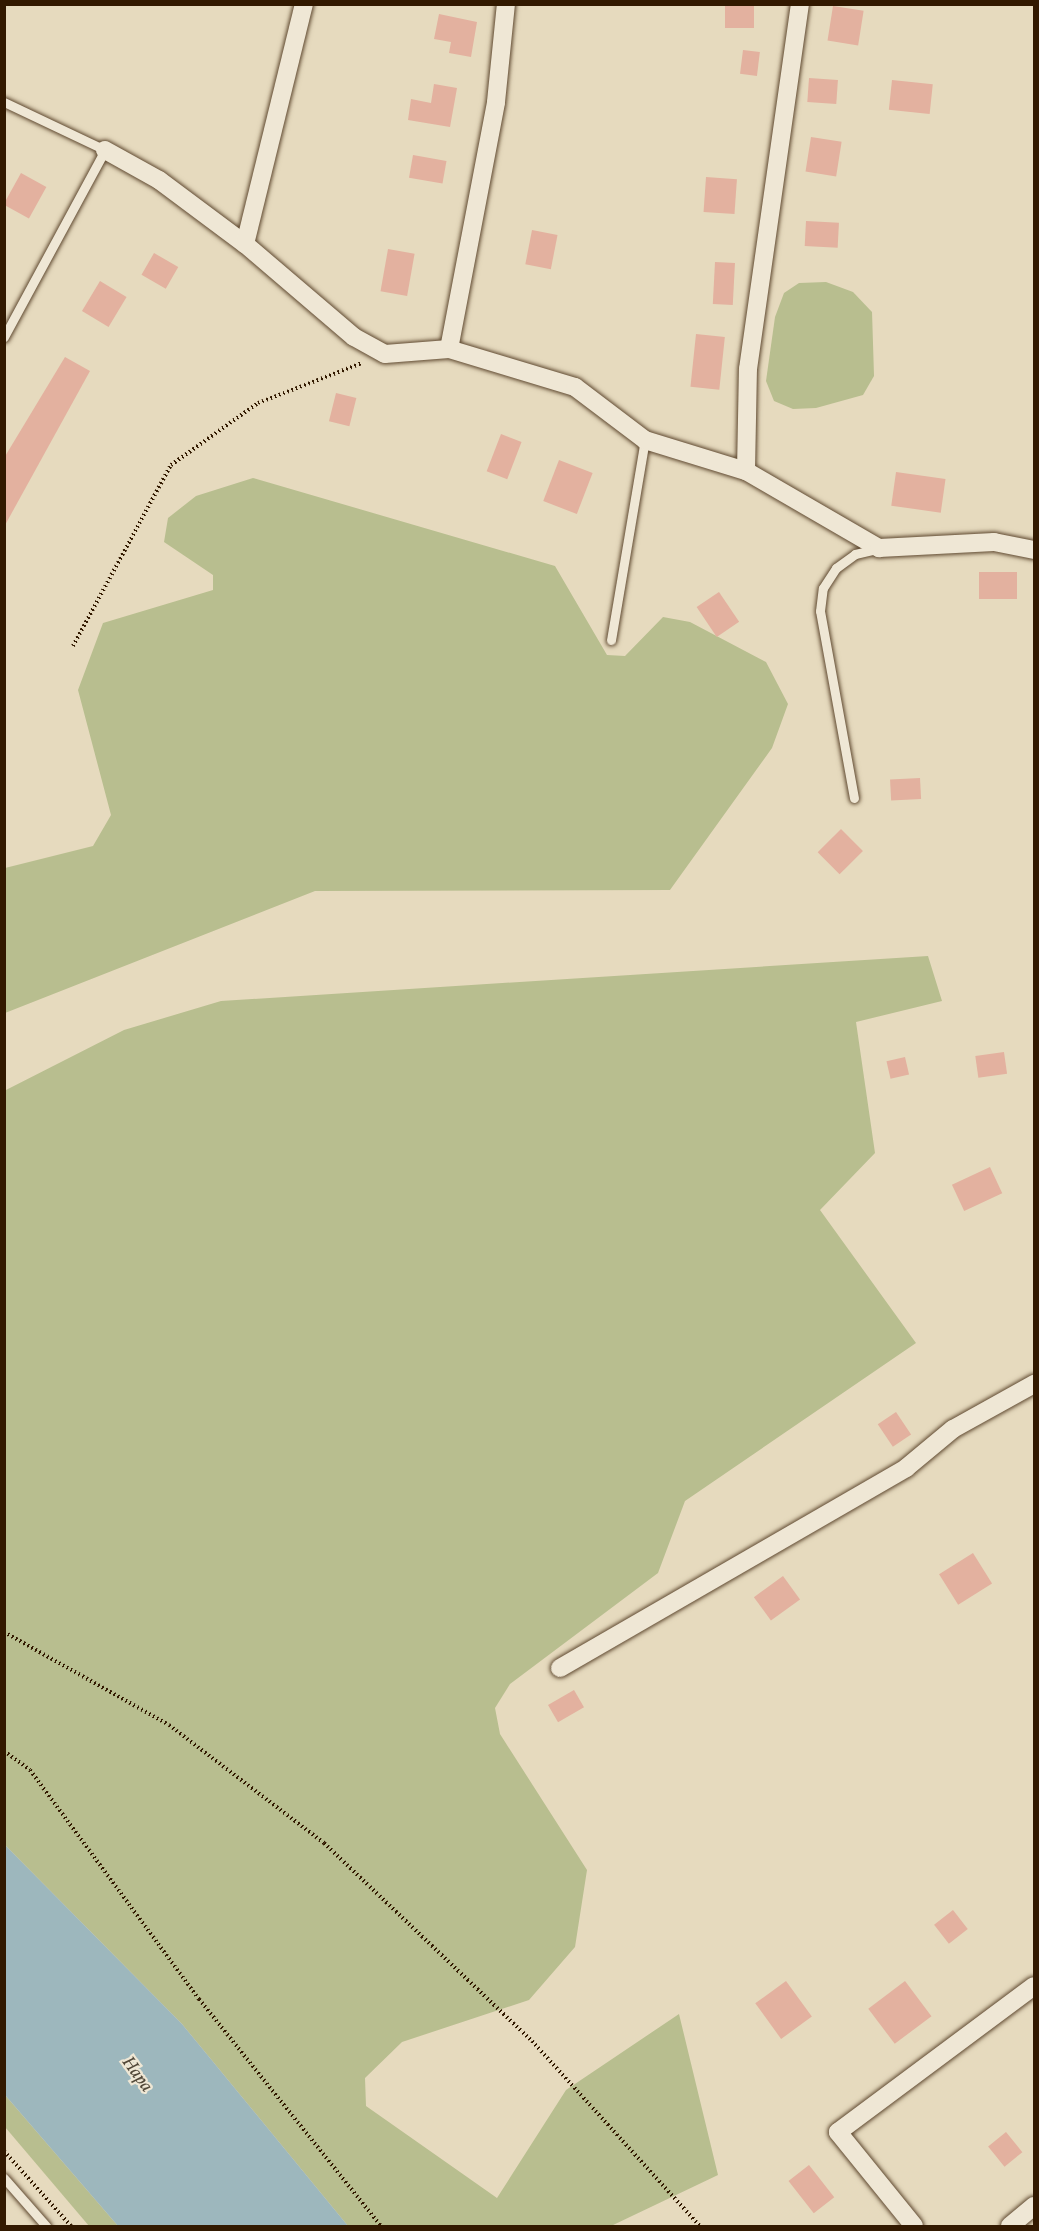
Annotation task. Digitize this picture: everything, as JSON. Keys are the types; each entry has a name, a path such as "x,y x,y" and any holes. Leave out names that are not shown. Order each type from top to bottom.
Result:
{"street":[{"path":"244,244 304,4"},
{"path":"449,350 496,102 506,4"},
{"path":"746,471 748,369 800,4"},
{"path":"105,150 159,180 244,244 354,337 385,354 449,350 575,387 645,440 746,471 879,548 994,542 1035,550"},
{"path":"560,1668 906,1468 953,1429 1035,1384"},
{"path":"914,2226 838,2133 1035,1986"},
{"path":"1010,2226 1035,2206"}],"lane":[{"path":"4,102 105,150 4,337"},
{"path":"611,640 645,440"},
{"path":"854,798 820,611 823,588 836,568 855,554 879,548"},
{"path":"4,2178 46,2226"}],"path":[{"path":"73,646 171,465 258,404 385,354"},
{"path":"4,1632 169,1725 324,1843 532,2041 700,2226"},
{"path":"4,1751 30,1770 199,1999 381,2226"},
{"path":"4,2151 71,2226"}],"green space":[{"path":"826,282 853,292 872,312 874,376 863,395 816,408 793,409 774,401 766,381 775,317 784,293 799,283"},
{"path":"253,478 555,566 607,655 625,656 663,617 690,622 766,662 788,704 772,748 670,890 315,891 5,1013 5,868 93,846 111,815 78,690 103,623 213,590 213,575 164,542 168,518 196,496"},
{"path":"928,956 942,1001 856,1022 875,1153 820,1210 916,1343 685,1501 658,1573 510,1684 495,1708 500,1734 587,1870 575,1947 529,2000 402,2042 365,2078 366,2106 497,2198 566,2090 679,2014 718,2175 611,2226 348,2226 182,2024 5,1845 4,1091 124,1030 221,1001"},
{"path":"4,2095 118,2226 89,2226 5,2127"}],"water":[{"name":"Нара","path":"5,1845 182,2024 348,2226 118,2226 5,2095"}],"building":[{"path":"725,4 754,4 754,28 725,28"},
{"path":"833,6 864,11 858,45 828,41"},
{"path":"439,14 477,22 471,57 449,53 451,42 434,39"},
{"path":"743,50 760,52 757,76 740,74"},
{"path":"809,78 838,80 836,104 807,102"},
{"path":"892,80 933,84 930,114 889,110"},
{"path":"434,84 457,88 450,127 408,120 411,99 431,103"},
{"path":"811,137 842,142 836,176 806,172"},
{"path":"413,155 446,161 442,184 409,178"},
{"path":"21,173 46,187 29,219 4,205"},
{"path":"706,177 737,179 734,214 704,212"},
{"path":"806,221 839,223 838,248 805,246"},
{"path":"532,230 558,235 551,269 525,264"},
{"path":"388,249 415,254 407,296 381,291"},
{"path":"154,253 178,267 166,289 142,275"},
{"path":"715,262 735,263 733,305 713,304"},
{"path":"100,281 127,297 109,327 82,311"},
{"path":"696,334 725,337 719,390 690,387"},
{"path":"65,357 90,371 4,527 4,458"},
{"path":"336,393 356,398 349,426 329,421"},
{"path":"501,434 522,442 507,479 487,471"},
{"path":"559,460 593,473 577,514 543,501"},
{"path":"896,472 946,479 941,513 891,506"},
{"path":"979,572 1017,572 1017,599 979,599"},
{"path":"719,592 739,622 717,637 697,607"},
{"path":"920,778 921,799 891,801 890,780"},
{"path":"841,829 863,851 840,874 818,852"},
{"path":"1004,1052 1007,1074 978,1078 975,1056"},
{"path":"905,1057 909,1075 891,1079 886,1061"},
{"path":"990,1167 1002,1193 964,1211 952,1185"},
{"path":"896,1412 911,1434 893,1447 878,1424"},
{"path":"973,1553 992,1584 958,1605 939,1574"},
{"path":"783,1576 800,1599 771,1621 754,1597"},
{"path":"574,1690 584,1707 558,1722 548,1705"},
{"path":"953,1910 968,1929 949,1944 934,1925"},
{"path":"786,1981 812,2017 781,2039 755,2003"},
{"path":"905,1981 931,2016 895,2044 868,2009"},
{"path":"1006,2132 1022,2152 1004,2167 988,2146"},
{"path":"809,2165 834,2197 814,2213 789,2181"}]}
